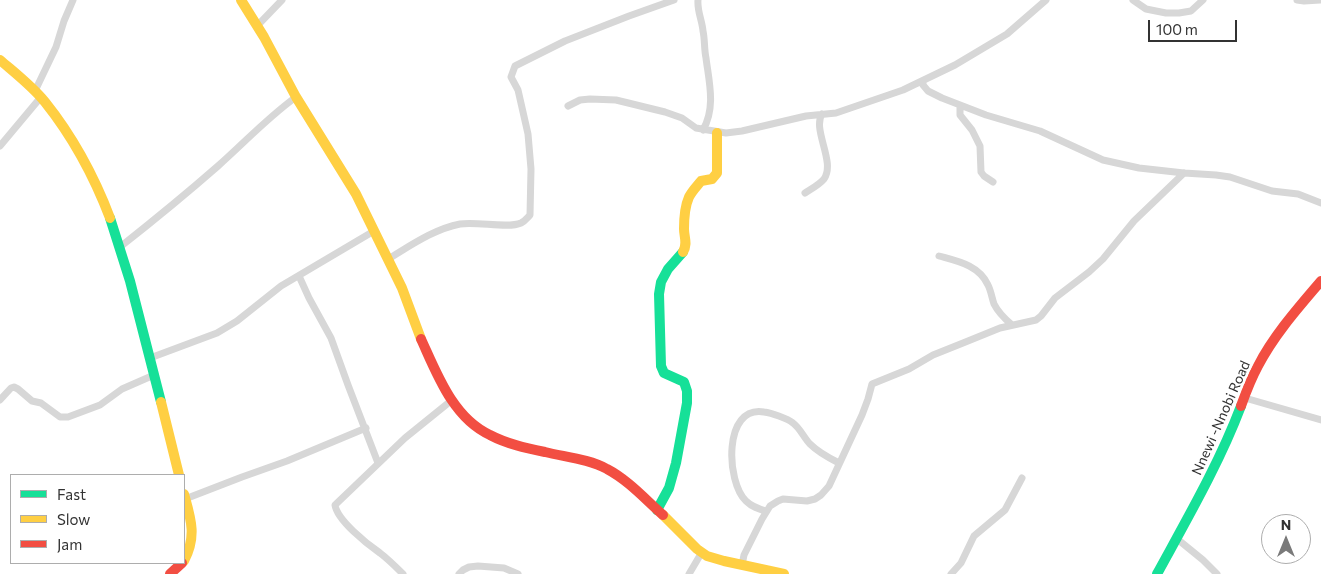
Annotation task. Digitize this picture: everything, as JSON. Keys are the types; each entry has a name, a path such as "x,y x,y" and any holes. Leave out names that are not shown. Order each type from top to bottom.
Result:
{"street":[{"path":"0,146 38,94 73,0"},
{"path":"241,0 296,97 356,194 402,288 421,339 440,380 466,419 489,435 527,448 593,463 607,469 626,482 707,556 784,574"},
{"path":"257,26 282,0"},
{"path":"388,259 431,234 460,224 514,225 526,220 530,215 531,169 524,112 518,90 511,76 515,66 565,41 674,0"},
{"path":"698,0 698,12 704,35 711,102 703,130"},
{"path":"568,106 580,100 616,100 665,112 682,118 696,128 717,133 742,131 806,116 836,112 903,90 955,65 1007,34 1046,0"},
{"path":"1133,0 1146,9 1179,13 1191,11 1203,0"},
{"path":"1297,0 1320,0"},
{"path":"0,60 38,94 76,146 99,188 120,247 179,474"},
{"path":"923,81 923,85 928,91"},
{"path":"903,90 928,91 986,115 1040,131 1103,160 1139,168 1230,177 1272,191 1298,194 1321,203"},
{"path":"120,247 162,214 219,165 273,114 296,97"},
{"path":"960,105 962,120 972,130 980,146 981,172 994,182"},
{"path":"805,193 820,183 827,172 819,118 822,114"},
{"path":"657,510 672,479 687,403 687,391 684,382 664,373 661,366 661,282 668,269 685,250 685,213 689,197 701,181 712,179 717,173 717,133"},
{"path":"742,565 744,555 770,506 783,499 815,499 822,495 829,486 862,415 872,384 909,369 945,349 1000,328 1036,320 1055,298 1103,259 1134,221 1184,173"},
{"path":"150,358 217,333 238,321 281,286 374,231"},
{"path":"939,256 963,262 972,267 988,283 994,304 1012,325"},
{"path":"299,276 309,298 332,338 378,463"},
{"name":"Nnewi -Nnobi Road","path":"1156,574 1196,504 1224,447 1258,367 1274,340 1299,306 1321,281"},
{"path":"0,400 14,387 32,401 41,404 60,417 68,417 100,405 122,389 154,375"},
{"path":"1245,398 1321,420"},
{"path":"403,574 350,528 336,509 335,504 404,438 452,400"},
{"path":"766,511 746,502 739,492 734,474 733,438 740,421 748,414 764,412 793,423 819,452 839,463"},
{"path":"185,497 287,461 366,428"},
{"path":"951,574 961,563 974,536 1005,510 1022,478"},
{"path":"185,501 191,522 192,542 185,559"},
{"path":"1176,538 1204,560 1217,574"},
{"path":"689,574 702,552"},
{"path":"170,574 181,564"},
{"path":"459,574 469,567 478,566 504,568 518,574"}],"traffic: fast":[{"path":"110,218 130,281 161,402"},
{"path":"657,510 669,488 676,463 687,403 687,391 684,382 664,373 661,366 659,294 661,282 668,269 683,252"},
{"path":"1157,574 1213,470 1241,406"}],"traffic: slow":[{"path":"241,0 264,37 296,97 356,194 402,288 421,339"},
{"path":"0,60 40,96 65,129 90,172 110,218"},
{"path":"683,252 686,243 684,229 689,197 701,181 712,179 717,173 717,133"},
{"path":"161,402 179,474"},
{"path":"185,498 192,528 190,544 185,559"},
{"path":"663,515 697,549 707,556 784,574"}],"traffic: jam":[{"path":"1241,406 1255,371 1271,343 1321,281"},
{"path":"421,339 448,394 466,418 477,427 496,438 510,443 585,461 615,473 663,515"},
{"path":"170,574 181,564"}]}
